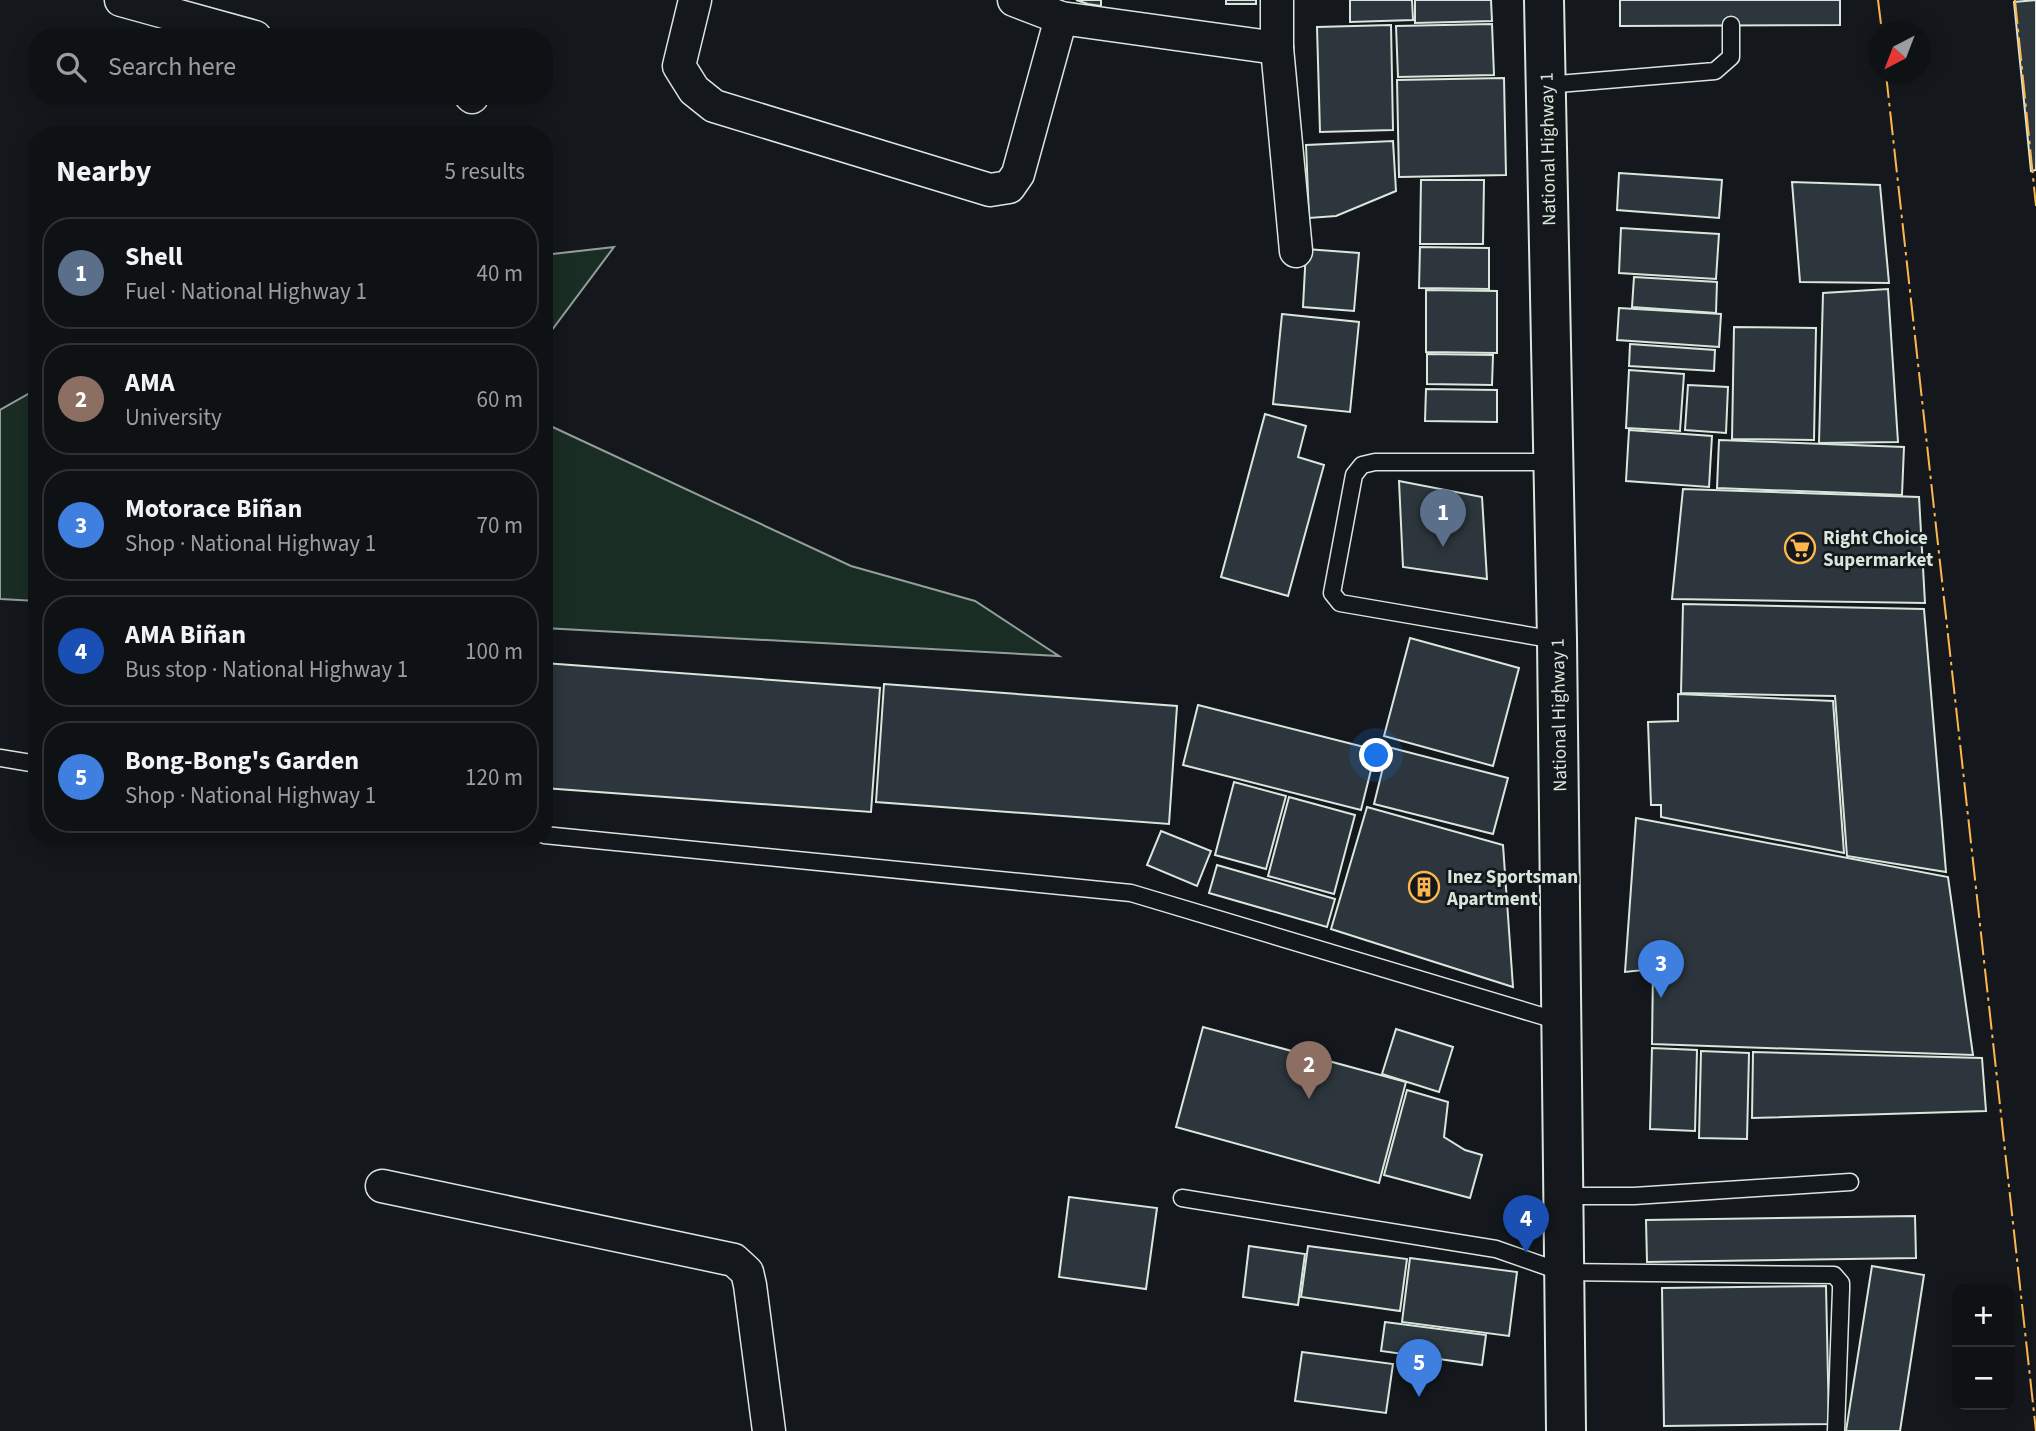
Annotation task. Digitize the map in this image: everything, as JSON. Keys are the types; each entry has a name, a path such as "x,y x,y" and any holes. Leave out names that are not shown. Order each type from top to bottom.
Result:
{"highway":[{"name":"National Highway 1","path":"1544,0 1557,640 1562,1272 1566,1431"}],"street":[{"path":"121,0 222,28"},
{"path":"695,0 679,65 694,90 715,106 990,190 1009,187 1018,174 1061,18"},
{"path":"1014,0 1061,18 1277,48"},
{"path":"1277,0 1277,48 1296,251"},
{"path":"383,1186 734,1260 747,1272 750,1285 769,1431"}],"lane":[{"path":"1546,85 1716,71 1731,57 1731,25"},
{"path":"1553,462 1375,462 1362,465 1354,475 1332,593 1340,603 1557,640"},
{"path":"0,758 28,763"},
{"path":"553,836 1131,894 1562,1022"},
{"path":"1562,1196 1634,1196 1850,1182"},
{"path":"1182,1198 1496,1249 1562,1272 1834,1275 1841,1283 1836,1431"}],"green space":[{"path":"614,247 553,329 553,254"},
{"path":"28,394 28,601 0,599 0,410"},
{"path":"553,427 851,566 975,601 1059,656 553,628"}],"building":[{"path":"1076,0 1101,0 1101,6 1088,4"},
{"path":"1226,0 1256,0 1256,4 1226,4"},
{"path":"1350,0 1412,0 1413,20 1350,22"},
{"path":"1415,0 1491,0 1492,21 1415,23"},
{"path":"1620,0 1840,0 1840,25 1620,26"},
{"path":"2036,0 2036,170 2031,171 2014,2"},
{"path":"1492,24 1494,75 1398,77 1396,26"},
{"path":"1391,25 1393,130 1320,132 1317,27"},
{"path":"1504,78 1506,175 1399,177 1397,80"},
{"path":"1393,141 1396,191 1336,216 1309,218 1306,145"},
{"path":"1619,173 1722,180 1719,218 1617,210"},
{"path":"1421,180 1484,180 1483,244 1420,244"},
{"path":"1792,182 1880,185 1889,283 1800,282"},
{"path":"1621,228 1719,234 1716,279 1619,273"},
{"path":"1420,247 1489,248 1489,289 1419,288"},
{"path":"1306,249 1359,253 1354,311 1303,307"},
{"path":"1634,277 1717,282 1716,313 1632,307"},
{"path":"1888,289 1898,442 1819,443 1823,293"},
{"path":"1426,290 1497,291 1497,353 1426,352"},
{"path":"1619,308 1721,314 1719,347 1617,340"},
{"path":"1282,314 1359,322 1350,412 1273,404"},
{"path":"1734,327 1816,328 1814,440 1732,439"},
{"path":"1630,344 1715,350 1714,371 1629,366"},
{"path":"1427,354 1493,355 1492,385 1427,384"},
{"path":"1629,370 1684,374 1680,431 1626,428"},
{"path":"1688,385 1728,387 1726,433 1685,430"},
{"path":"1426,389 1497,390 1497,422 1425,421"},
{"path":"1265,414 1306,426 1298,457 1324,465 1288,596 1221,577"},
{"path":"1629,430 1712,436 1709,487 1626,481"},
{"path":"1719,440 1904,447 1902,495 1717,488"},
{"path":"1399,481 1482,497 1487,579 1403,567"},
{"name":"Right Choice Supermarket","path":"1683,489 1919,497 1925,603 1672,599"},
{"path":"1683,604 1924,609 1946,872 1847,856 1835,696 1681,693"},
{"path":"1410,638 1519,668 1493,766 1384,736"},
{"path":"553,664 880,688 871,812 553,789"},
{"path":"884,684 1177,706 1169,824 876,802"},
{"path":"1678,694 1833,701 1844,853 1661,817 1661,805 1651,805 1648,722 1678,721"},
{"path":"1198,705 1376,750 1361,810 1183,765"},
{"path":"1388,747 1508,778 1493,834 1374,804"},
{"path":"1234,782 1286,796 1266,869 1215,855"},
{"path":"1289,797 1355,815 1334,894 1268,876"},
{"name":"Inez Sportsman Apartment","path":"1367,807 1503,845 1513,987 1331,929"},
{"path":"1636,818 1948,877 1973,1055 1652,1044 1653,969 1625,972"},
{"path":"1161,831 1211,851 1197,886 1147,865"},
{"path":"1217,865 1335,899 1327,927 1209,893"},
{"path":"1203,1027 1406,1082 1379,1183 1176,1127"},
{"path":"1396,1029 1453,1047 1439,1092 1382,1074"},
{"path":"1652,1048 1697,1050 1695,1131 1650,1129"},
{"path":"1701,1051 1749,1053 1747,1139 1699,1138"},
{"path":"1753,1052 1982,1058 1986,1111 1752,1118"},
{"path":"1407,1090 1448,1102 1444,1137 1465,1150 1482,1155 1470,1198 1384,1175"},
{"path":"1069,1197 1157,1208 1146,1289 1059,1277"},
{"path":"1915,1216 1916,1258 1647,1262 1646,1220"},
{"path":"1249,1246 1305,1254 1298,1305 1243,1297"},
{"path":"1308,1246 1407,1259 1400,1311 1301,1297"},
{"path":"1410,1258 1517,1272 1509,1336 1402,1322"},
{"path":"1872,1266 1924,1275 1900,1431 1846,1431"},
{"path":"1826,1286 1829,1424 1664,1426 1662,1288"},
{"path":"1385,1322 1486,1335 1482,1365 1381,1351"},
{"path":"1302,1352 1393,1364 1386,1413 1295,1401"}],"power":[{"path":"1878,0 1881,21"},
{"path":"2015,0 2036,206"},
{"path":"1887,84 2036,1431"}],"place":[{"name":"Shell","path":"1443,547"},
{"name":"Right Choice Supermarket","path":"1800,548"},
{"name":"Inez Sportsman Apartment","path":"1424,887"},
{"name":"Motorace Biñan","path":"1661,998"},
{"name":"AMA","path":"1309,1099"},
{"name":"AMA Biñan","path":"1526,1253"},
{"name":"Bong-Bong's Garden","path":"1419,1397"}]}
